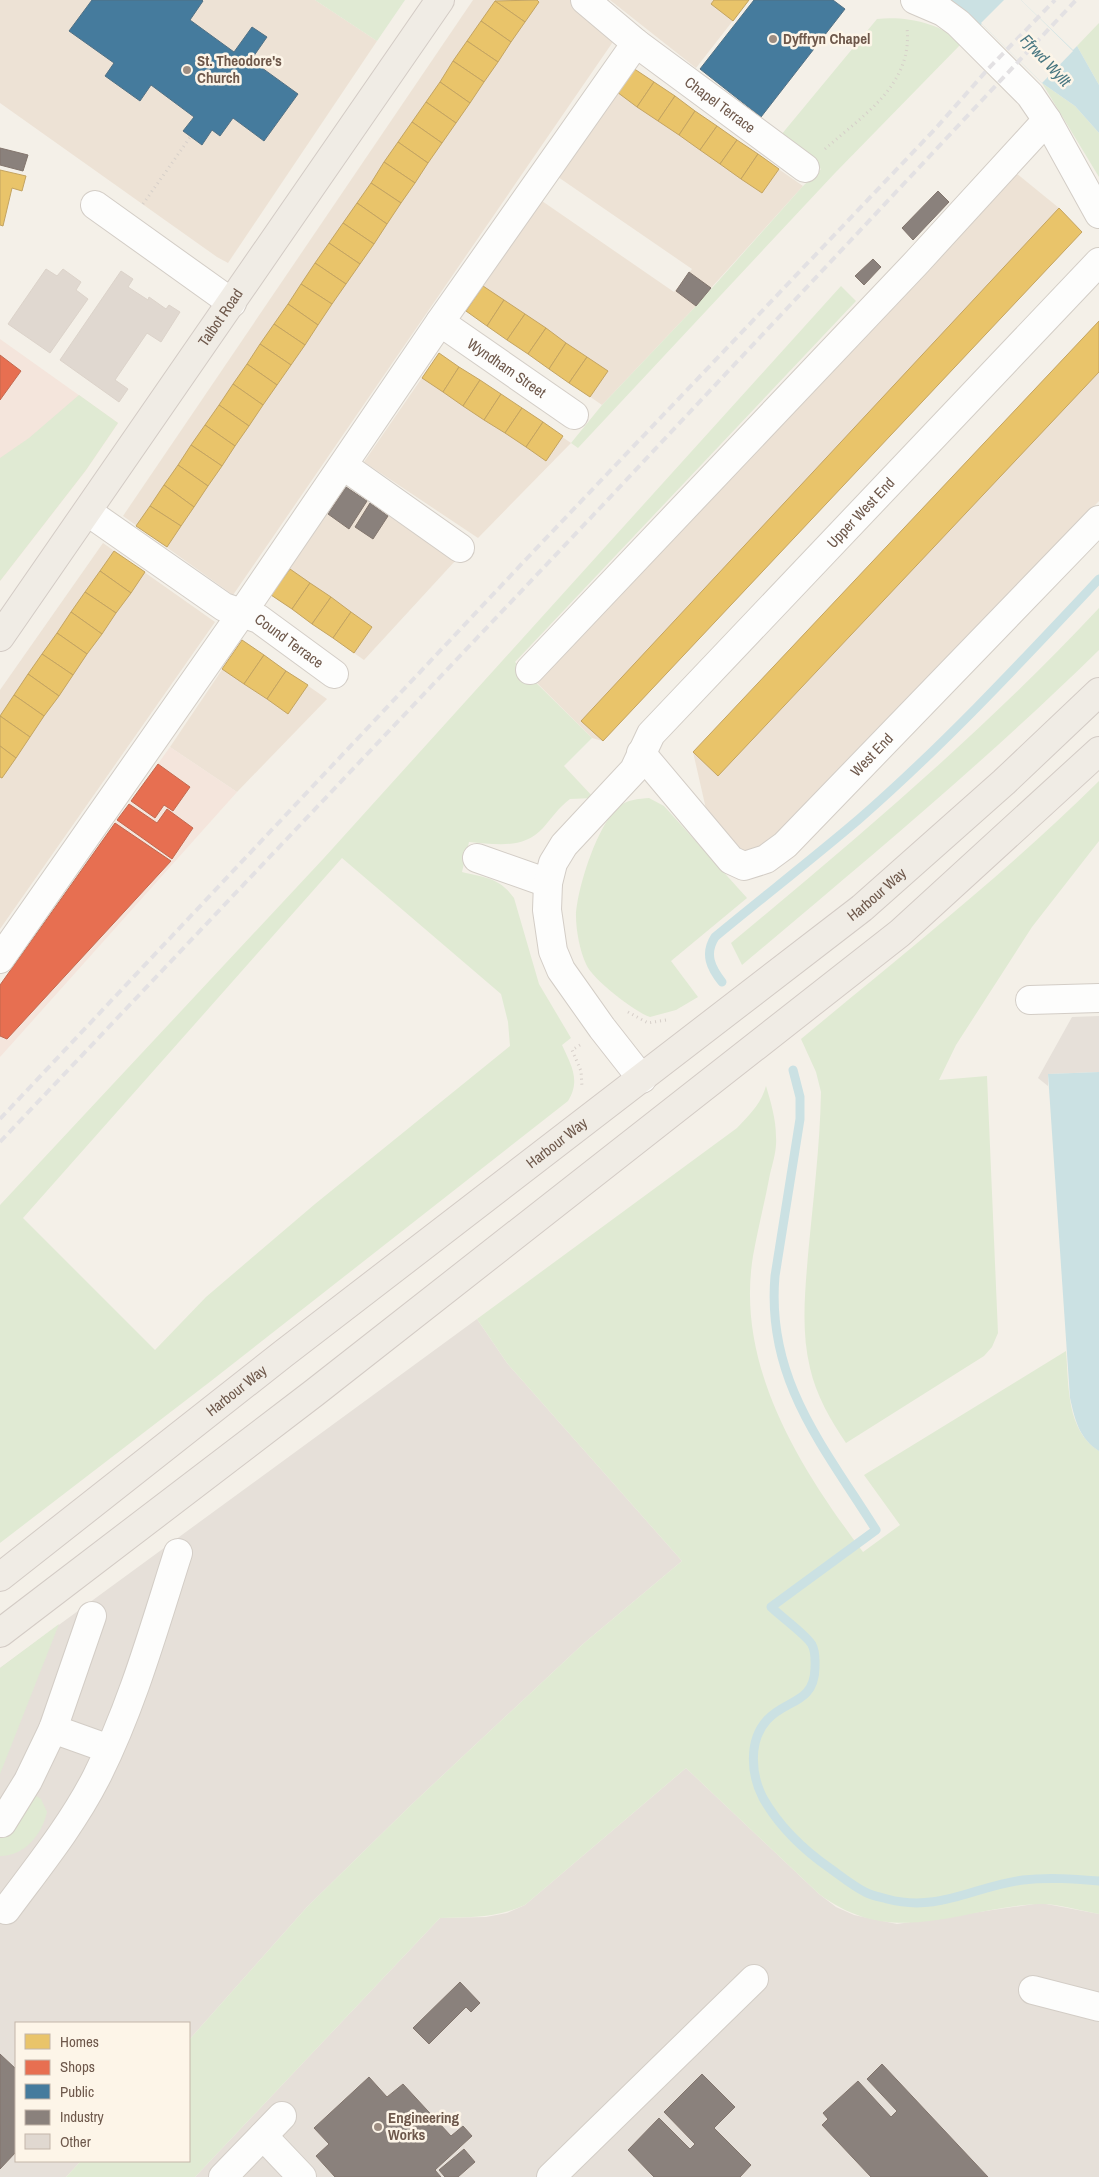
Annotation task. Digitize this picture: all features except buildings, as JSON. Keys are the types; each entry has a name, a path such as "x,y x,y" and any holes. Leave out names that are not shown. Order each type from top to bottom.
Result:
{"main road":[{"name":"Talbot Road","path":"0,637 440,0"},
{"name":"Harbour Way","path":"0,1577 284,1354 862,908 1004,782 1099,692"},
{"path":"0,1633 314,1393 900,933 1099,751"}],"street":[{"name":"Chapel Terrace","path":"585,0 636,42 805,168"},
{"path":"911,10 943,12 971,34 1030,95 1048,120 1099,214"},
{"path":"0,959 242,614 440,322 636,42"},
{"path":"530,670 897,284 1048,120"},
{"path":"95,205 232,303"},
{"name":"Upper West End","path":"642,1079 602,1028 561,970 553,951 547,910 548,883 553,863 564,845 637,762 651,734 1099,262"},
{"name":"Wyndham Street","path":"440,322 574,414"},
{"path":"344,466 460,548"},
{"name":"Cound Terrace","path":"88,512 224,607 258,619 334,674"},
{"name":"West End","path":"637,762 731,860 744,866 766,859 792,838 1099,520"},
{"path":"477,858 548,883"},
{"path":"1030,1000 1099,998"},
{"path":"2,1911 77,1811 109,1749 146,1654 178,1553"},
{"path":"2,1823 28,1781 53,1729 92,1616"},
{"path":"53,1729 109,1749"},
{"path":"551,2177 754,1979"},
{"path":"1033,1990 1099,2007"},
{"path":"223,2177 282,2116"},
{"path":"263,2136 302,2177"}],"path":[{"path":"805,168 890,91 902,72 907,54 911,10"},
{"path":"127,227 191,136"}],"shaded area":[{"path":"0,0 315,0 377,41 228,263 0,103"},
{"path":"473,0 577,0 619,33 233,595 123,516"},
{"path":"610,0 749,0 696,68"},
{"path":"633,68 803,186 696,306 602,405 466,311 542,201 674,292 692,269 558,177"},
{"path":"1011,169 1059,208 1082,232 603,741 592,738 530,676"},
{"path":"1099,321 1099,501 770,846 743,851 706,809 693,752"},
{"path":"0,339 118,423 86,470 0,581"},
{"path":"439,353 571,443 478,538 364,462"},
{"path":"346,487 455,561 364,660 271,595"},
{"path":"103,543 215,622 0,929 0,690"},
{"path":"242,640 327,699 237,792 170,747"},
{"path":"170,747 237,792 0,1057 0,985"},
{"path":"1099,1016 1099,1072 1048,1074 1048,1086 1038,1078 1072,1017"},
{"path":"477,1319 507,1363 682,1561 583,1644 411,1805 307,1907 190,2039 190,2022 15,2022 15,2162 80,2162 66,2177 0,2177 0,1668"},
{"path":"686,1768 819,1894 836,1907 854,1915 897,1924 1041,1903 1099,1914 1099,2177 195,2177 440,1918 486,1917 507,1913 525,1905"}],"green space":[{"path":"315,0 405,0 377,41"},
{"path":"888,18 922,22 944,30 962,43 835,173 578,448 571,443 602,405 696,306 803,186 821,169 781,135 877,19"},
{"path":"1099,23 1099,85 1077,46"},
{"path":"1042,83 1075,106 1099,133 1099,177"},
{"path":"841,286 856,301 515,662 592,738 564,766 594,798 570,799 543,828 527,840 508,844 469,842 462,872 485,877 497,882 514,898 539,984 571,1038 562,1045 574,1079 574,1086 568,1101 211,1381 0,1543 0,1205 324,858","holes":["342,858 501,994 508,1022 510,1046 315,1204 206,1297 155,1350 23,1218"]},
{"path":"79,395 118,423 86,470 0,581 0,458 29,438"},
{"path":"1099,608 1099,650 968,772 742,965 731,943 921,781 1012,696"},
{"path":"1099,781 1099,841 1032,927 956,1045 939,1080 987,1076 998,1333 992,1347 984,1356 846,1443 830,1417 816,1388 805,1340 804,1311 818,1153 821,1092 816,1072 801,1039 990,881"},
{"path":"649,798 664,806 747,898 671,961 698,997 676,1010 650,1017 635,1009 615,994 596,978 590,970 580,947 576,916 580,890 590,856 604,825 624,803 631,800"},
{"path":"766,1086 774,1117 776,1142 753,1256 750,1297 754,1337 763,1376 778,1414 796,1450 839,1520 863,1552 900,1525 864,1475 1066,1351 1069,1392 1075,1419 1080,1431 1088,1442 1099,1451 1099,1914 1061,1906 1039,1904 1009,1907 927,1922 900,1923 874,1920 847,1911 819,1894 686,1768 525,1905 494,1915 440,1918 195,2177 66,2177 80,2162 190,2162 190,2039 307,1907 411,1805 583,1644 682,1561 507,1363 477,1319 737,1128 758,1104"},
{"path":"59,1624 0,1774 0,1668"},
{"path":"35,1795 41,1799 47,1812 37,1836 25,1848 9,1855 0,1856 0,1825"}],"water":[{"name":"Ffrwd Wyllt","path":"951,0 1021,0 1073,50 1077,46 1099,85 1099,133 1075,106 1042,83 982,24 979,26"},
{"path":"1099,1072 1099,1451 1082,1434 1076,1421 1070,1398 1048,1074"}],"pier":[{"path":"1004,0 1021,0 1073,51 1042,83 981,23"}],"waterway":[{"path":"722,982 712,966 709,955 715,937 858,820 890,791 982,702 1099,579"},
{"path":"793,1070 800,1097 800,1119 775,1276 775,1313 780,1348 789,1380 803,1411 819,1441 876,1530 771,1607 810,1641 815,1656 815,1668 810,1688 804,1695 774,1713 761,1728 754,1748 753,1758 759,1789 769,1808 802,1846 852,1884 868,1893 887,1899 923,1903 940,1901 988,1887 1033,1879 1052,1878 1099,1881"}],"railway":[{"path":"0,1119 1055,0"},
{"path":"0,1142 599,509 1076,0"}],"place":[{"name":"Dyffryn Chapel","path":"773,39"},
{"name":"St. Theodore's Church","path":"187,70"},
{"name":"Engineering Works","path":"378,2127"}]}
